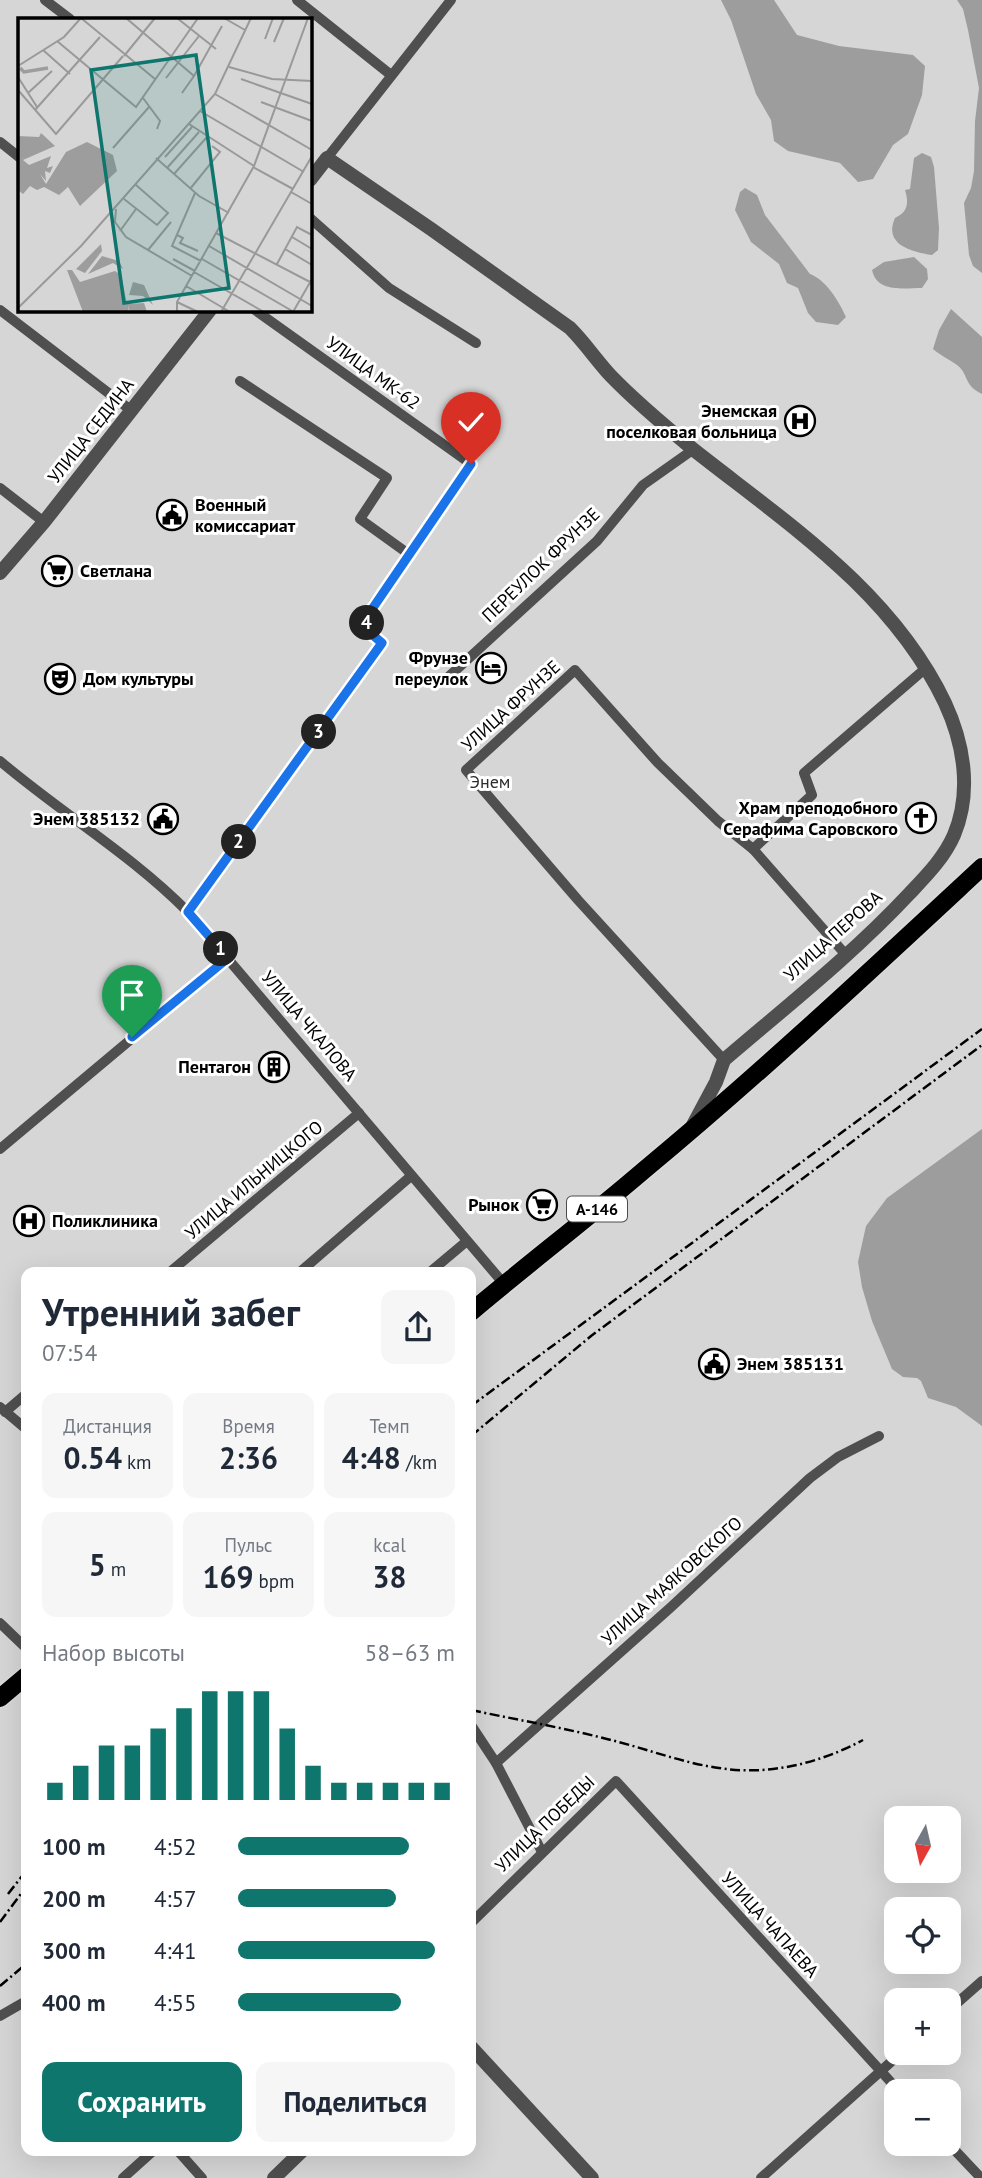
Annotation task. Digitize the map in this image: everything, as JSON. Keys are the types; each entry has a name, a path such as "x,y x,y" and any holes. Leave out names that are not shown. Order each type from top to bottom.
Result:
{"highway":[{"name":"УЛИЦА ПЕРОВА","path":"476,1308 690,1132 842,997 982,867"},
{"path":"0,1698 21,1680"}],"street":[{"path":"45,0 69,18"},
{"path":"297,0 391,75"},
{"path":"312,177 451,0"},
{"path":"0,142 18,156"},
{"name":"УЛИЦА ПЕРОВА","path":"327,158 570,328 610,375 694,450 800,531 857,582 876,601 926,668 953,720 962,751 965,777 963,806 954,835 942,858 889,916 724,1060 711,1093 690,1132"},
{"path":"312,220 389,288 475,343"},
{"path":"0,310 132,411"},
{"name":"УЛИЦА СЕДИНА","path":"0,573 44,522 208,312"},
{"name":"УЛИЦА МК-62","path":"258,312 471,464 410,555"},
{"path":"188,912 382,643 368,631 366,618 373,604 410,555 360,519 387,478 240,381"},
{"name":"ПЕРЕУЛОК ФРУНЗЕ","path":"445,680 597,541 643,485 694,450"},
{"path":"0,488 44,522"},
{"path":"753,849 812,795 804,773 926,668"},
{"name":"УЛИЦА ФРУНЗЕ","path":"724,1060 578,900 466,770 575,670 658,763 718,821 753,849 846,954"},
{"name":"УЛИЦА ЧКАЛОВА","path":"0,761 160,884 188,912 504,1284"},
{"path":"0,1149 228,958"},
{"name":"УЛИЦА ИЛЬНИЦКОГО","path":"176,1267 359,1113"},
{"path":"306,1267 411,1177"},
{"path":"436,1267 467,1241"},
{"path":"21,1397 3,1409 21,1425"},
{"name":"УЛИЦА МАЯКОВСКОГО","path":"496,1763 670,1608 810,1478 838,1457 879,1436"},
{"path":"0,1623 21,1643"},
{"path":"476,1733 496,1763 542,1852"},
{"name":"УЛИЦА ПОБЕДЫ","path":"476,1918 616,1781"},
{"name":"УЛИЦА ЧАПАЕВА","path":"616,1781 888,2079"},
{"path":"961,2000 982,1981"},
{"path":"0,2016 21,2004"},
{"path":"476,2052 592,2178"},
{"path":"761,2178 887,2065"},
{"path":"123,2178 147,2156"},
{"path":"182,2156 202,2178"},
{"path":"274,2178 297,2156"},
{"path":"960,2156 981,2178"}],"green space":[{"name":"Энем","path":"0,0 982,0 982,2178 0,2178"}],"shaded area":[{"path":"721,0 774,0 797,35 839,46 913,55 925,66 922,95 908,134 893,145 873,179 858,182 840,163 788,151 774,141 771,120 756,94 731,20"},
{"path":"957,0 982,0 982,273 973,266 969,255 964,203 971,188 974,171 979,88 963,9"},
{"path":"922,153 931,157 934,167 939,228 938,250 932,255 901,245 893,234 892,227 895,218 903,213 906,207 905,190 910,189 914,158"},
{"path":"745,188 757,195 765,215 810,274 827,286 836,298 846,317 838,325 816,322 808,313 798,288 787,283 779,264 751,242 735,210 740,192"},
{"path":"914,257 927,269 928,279 922,288 885,286 879,283 872,270 884,262"},
{"path":"951,309 982,337 982,394 972,387 957,365 933,349 939,330"},
{"path":"982,1129 982,1426 956,1407 928,1398 917,1378 903,1377 892,1369 872,1321 858,1262 866,1226 887,1198"}],"railway":[{"path":"476,1402 982,1029"},
{"path":"476,1432 591,1336 982,1045"},
{"path":"476,1711 594,1736 692,1763 738,1770 794,1766 863,1740"},
{"path":"8,1894 21,1877"},
{"path":"0,1922 21,1894"},
{"path":"0,1986 21,1968"}],"place":[{"name":"Энемская поселковая больница","path":"800,421"},
{"name":"Военный комиссариат","path":"172,515"},
{"name":"Светлана","path":"57,571"},
{"name":"Фрунзе переулок","path":"491,668"},
{"name":"Дом культуры","path":"60,679"},
{"name":"Храм преподобного Серафима Саровского","path":"921,818"},
{"name":"Энем 385132","path":"163,819"},
{"name":"Пентагон","path":"274,1067"},
{"name":"Рынок","path":"542,1205"},
{"name":"Поликлиника","path":"29,1221"},
{"name":"Энем 385131","path":"714,1364"}],"route":[{"path":"132,1037 228,958 188,912 382,643 368,631 366,618 373,604 410,555 471,464"}]}
